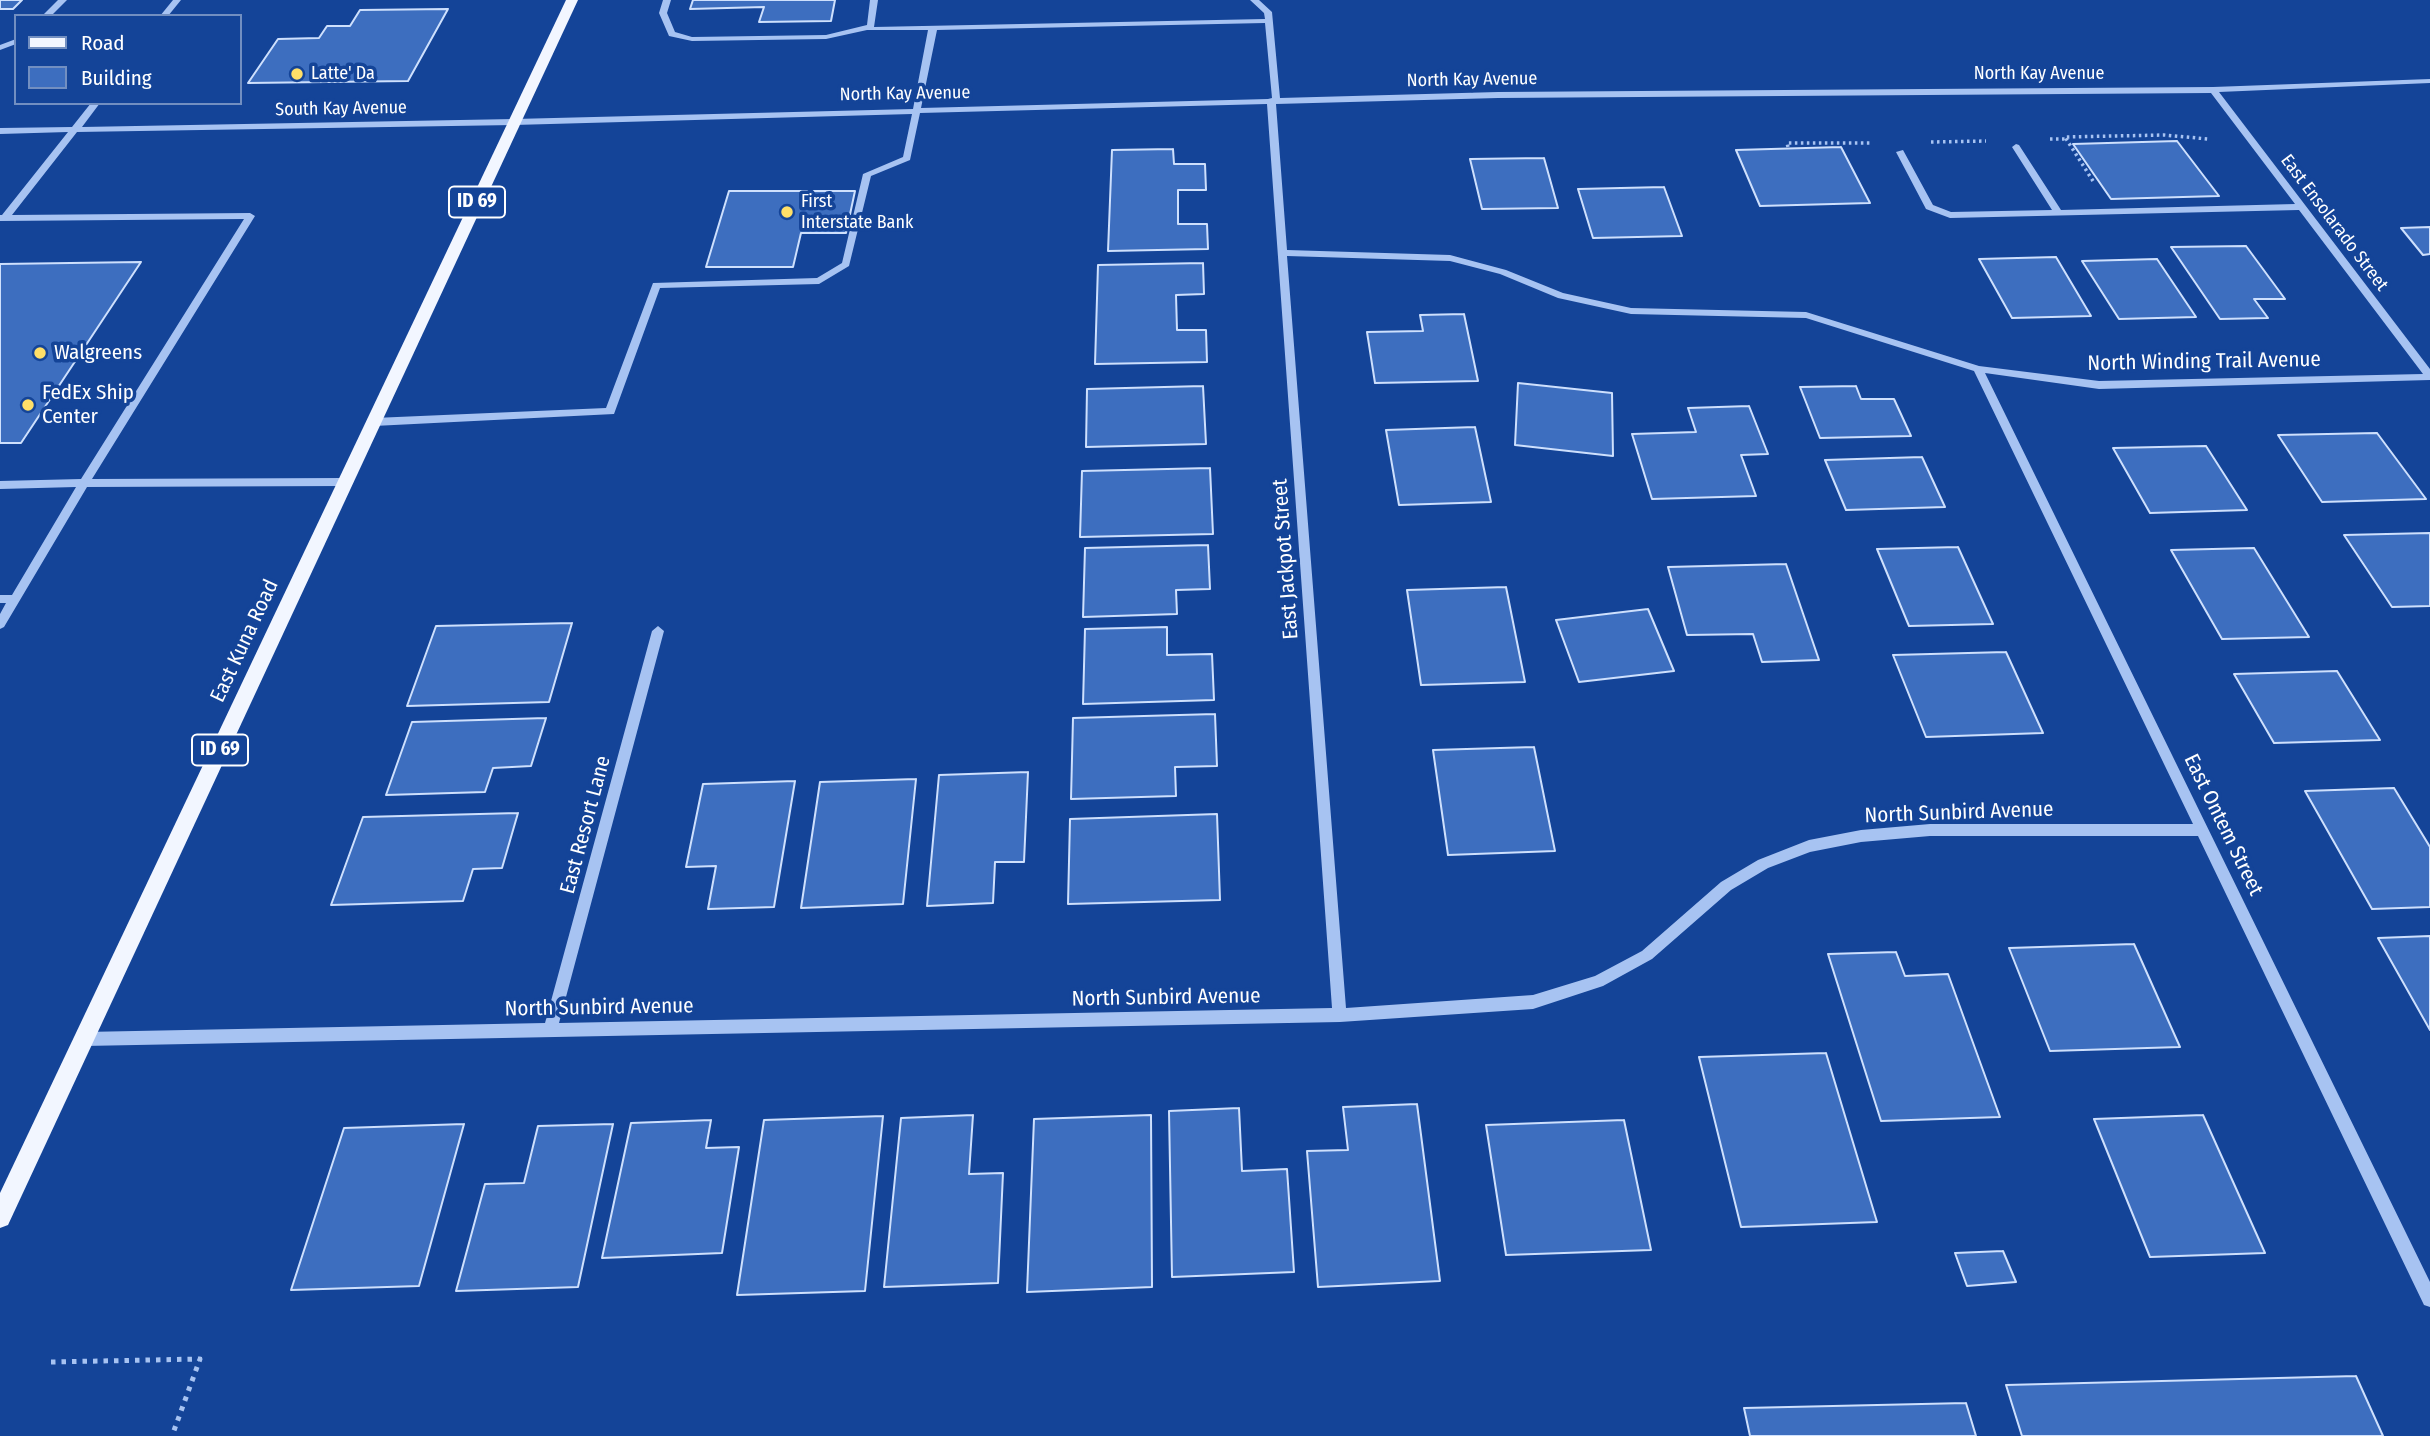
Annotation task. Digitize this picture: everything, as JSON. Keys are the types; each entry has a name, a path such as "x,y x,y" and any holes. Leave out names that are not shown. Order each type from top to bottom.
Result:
{"main road":[{"name":"ID 69","path":"514,122 572,0"},
{"name":"East Kuna Road","path":"0,1217 514,122"}],"street":[{"path":"48,14 63,0"},
{"path":"166,14 177,0"},
{"path":"667,0 663,13 672,34 692,39 826,37 869,27 873,30 1269,21 1268,12 1254,0"},
{"path":"869,27 874,0"},
{"name":"East Jackpot Street","path":"1269,21 1283,253 1340,1015"},
{"path":"374,422 610,411 656,285 819,281 846,264 867,174 907,158 933,29"},
{"name":"North Kay Avenue","path":"514,122 1274,100 1776,91 2213,90 2430,81"},
{"name":"East Ensolarado Street","path":"2213,90 2430,377"},
{"path":"2,218 94,105"},
{"name":"South Kay Avenue","path":"0,131 514,122"},
{"path":"2016,147 2059,213"},
{"path":"1900,152 1929,207 1950,215 2302,206"},
{"path":"0,624 250,216 2,218"},
{"name":"North Winding Trail Avenue","path":"1283,253 1450,258 1503,272 1561,296 1631,311 1807,315 1978,369 2099,385 2430,377"},
{"name":"East Ontem Street","path":"1978,369 2430,1299"},
{"path":"0,485 345,482"},
{"path":"0,600 15,599"},
{"name":"East Resort Lane","path":"550,1030 658,631"},
{"name":"North Sunbird Avenue","path":"84,1039 1340,1015 1533,1002 1598,981 1647,955 1726,886 1763,864 1809,846 1861,836 1930,830 2202,830"}],"path":[{"path":"2100,191 2066,137 2164,135 2208,139"},
{"path":"51,1362 200,1359 172,1436"}],"building":[{"path":"0,0 22,0 13,9 0,9"},
{"path":"693,0 835,0 831,21 759,22 764,7 690,9"},
{"path":"448,9 408,81 248,83 278,39 319,38 327,26 350,26 360,10"},
{"path":"2177,141 2219,196 2111,199 2073,144"},
{"path":"1841,147 1870,203 1760,206 1736,150"},
{"path":"1173,149 1174,164 1205,164 1206,190 1178,190 1178,224 1207,224 1208,249 1108,251 1112,150"},
{"path":"1544,158 1558,208 1482,209 1470,159"},
{"path":"1664,187 1682,236 1593,238 1578,189"},
{"name":"First Interstate Bank","path":"729,191 855,191 846,233 801,233 793,267 706,267"},
{"path":"2430,227 2430,254 2423,255 2401,228"},
{"path":"2246,246 2285,299 2254,299 2268,318 2220,319 2171,247"},
{"path":"2056,257 2091,316 2012,318 1979,259"},
{"path":"2157,259 2196,317 2119,319 2082,261"},
{"name":"Walgreens","path":"141,262 21,443 0,443 0,264"},
{"path":"1203,263 1204,294 1176,295 1177,330 1206,330 1207,362 1095,364 1098,265"},
{"path":"1464,314 1478,381 1375,383 1367,332 1423,331 1420,315"},
{"path":"1518,383 1612,393 1613,456 1515,445"},
{"path":"1203,386 1206,444 1086,447 1087,389"},
{"path":"1856,386 1861,399 1894,399 1911,436 1820,438 1800,387"},
{"path":"1749,406 1768,454 1741,455 1756,496 1652,499 1632,434 1696,432 1688,408"},
{"path":"1475,427 1491,502 1399,505 1386,430"},
{"path":"2377,433 2426,499 2322,502 2278,435"},
{"path":"2206,446 2247,510 2150,513 2113,448"},
{"path":"1922,457 1945,507 1846,510 1825,460"},
{"path":"1210,468 1213,534 1080,537 1082,471"},
{"path":"2430,533 2430,606 2392,607 2344,535"},
{"path":"1208,545 1210,589 1176,590 1177,614 1083,617 1085,548"},
{"path":"1958,547 1993,624 1909,626 1877,549"},
{"path":"2254,548 2309,637 2222,639 2171,550"},
{"path":"1786,564 1819,660 1762,662 1753,634 1687,635 1668,567"},
{"path":"1506,587 1525,682 1421,685 1407,590"},
{"path":"1648,609 1674,671 1579,682 1556,620"},
{"path":"572,623 549,702 407,706 436,626"},
{"path":"1167,627 1167,655 1212,654 1214,700 1083,704 1085,629"},
{"path":"2006,652 2043,733 1926,737 1893,655"},
{"path":"2337,671 2380,740 2274,743 2234,674"},
{"path":"1215,714 1217,766 1175,767 1176,796 1071,799 1073,718"},
{"path":"546,718 531,766 493,768 485,792 386,795 412,722"},
{"path":"1534,747 1555,851 1448,855 1433,750"},
{"path":"1028,772 1024,862 995,862 993,903 927,906 939,775"},
{"path":"916,779 903,904 801,908 820,782"},
{"path":"795,781 774,907 708,909 716,866 686,867 703,784"},
{"path":"2394,788 2430,847 2430,907 2372,909 2305,791"},
{"path":"518,813 502,868 473,869 463,901 331,905 363,817"},
{"path":"1217,814 1220,900 1068,904 1070,819"},
{"path":"2430,936 2430,1030 2378,938"},
{"path":"2134,944 2180,1047 2050,1051 2009,948"},
{"path":"1896,952 1905,976 1948,974 2000,1117 1881,1121 1828,954"},
{"path":"1826,1053 1877,1222 1741,1227 1699,1057"},
{"path":"1417,1104 1440,1281 1318,1287 1307,1151 1348,1150 1343,1107"},
{"path":"1239,1108 1242,1171 1287,1169 1294,1272 1172,1277 1169,1111"},
{"path":"973,1115 969,1174 1003,1173 998,1283 884,1287 901,1118"},
{"path":"1151,1115 1152,1287 1027,1292 1034,1119"},
{"path":"2203,1115 2265,1253 2150,1257 2094,1119"},
{"path":"883,1116 865,1291 737,1295 764,1120"},
{"path":"711,1120 706,1148 739,1147 722,1253 602,1258 631,1123"},
{"path":"1624,1120 1651,1250 1506,1255 1486,1125"},
{"path":"464,1124 419,1286 291,1290 344,1128"},
{"path":"613,1124 578,1287 456,1291 485,1184 524,1183 538,1126"},
{"path":"2003,1251 2016,1282 1967,1286 1955,1253"},
{"path":"2356,1376 2383,1436 2022,1436 2006,1385"},
{"path":"1966,1403 1976,1436 1750,1436 1744,1408"}],"place":[{"name":"Latte' Da","path":"297,74"},
{"name":"First Interstate Bank","path":"787,212"},
{"name":"Walgreens","path":"40,353"},
{"name":"FedEx Ship Center","path":"28,405"}]}
